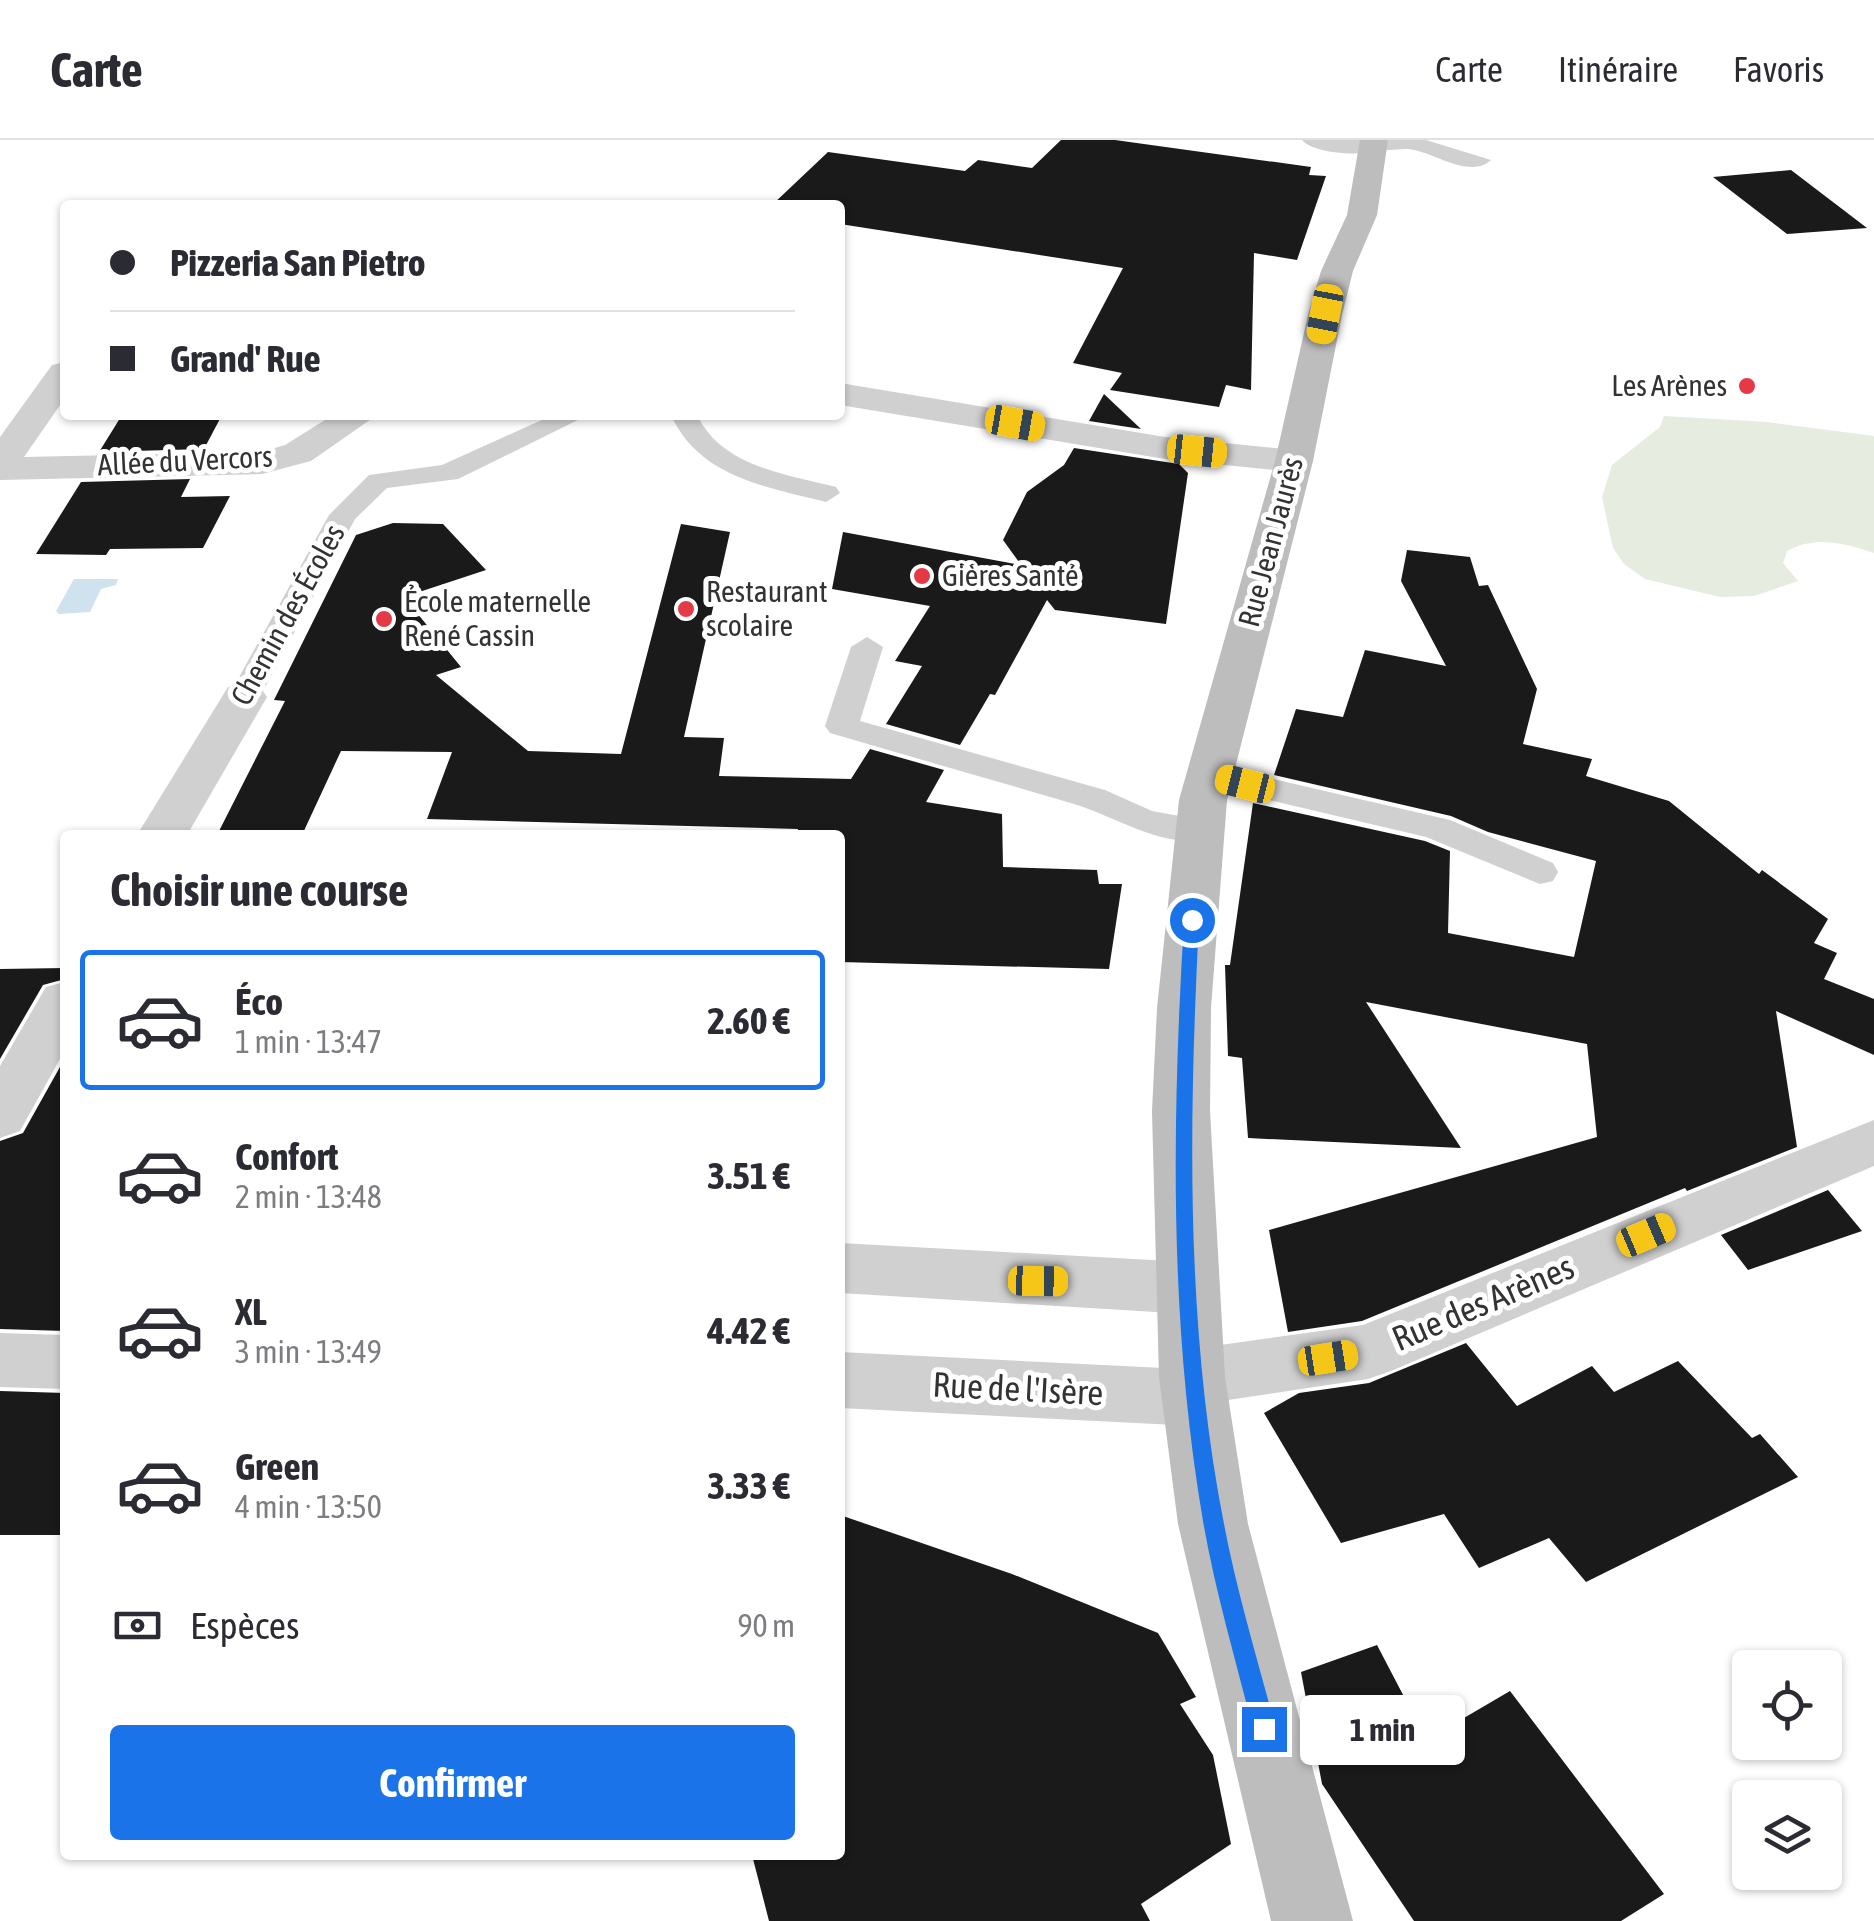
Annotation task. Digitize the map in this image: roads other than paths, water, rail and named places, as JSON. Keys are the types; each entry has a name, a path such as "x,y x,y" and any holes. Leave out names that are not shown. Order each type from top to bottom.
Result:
{"main road":[{"name":"Rue Jean Jaurès","path":"1312,1921 1214,1524 1194,1388 1181,1111 1189,950 1209,775 1294,461 1325,314 1362,215 1375,142"}],"street":[{"path":"1316,140 1375,142"},
{"name":"Allée du Vercors","path":"0,466 60,379"},
{"path":"845,395 1165,448 1294,461"},
{"name":"Allée du Vercors","path":"0,466 262,462 298,453 351,420"},
{"name":"Chemin des Écoles","path":"165,830 244,697"},
{"path":"0,1116 60,1010"},
{"name":"Rue des Arènes","path":"1194,1388 1368,1352 1874,1142"},
{"path":"845,1268 1188,1288"},
{"path":"0,1360 60,1362"},
{"name":"Rue de l'Isère","path":"845,1380 1194,1388"}],"lane":[{"path":"1375,142 1414,142 1465,160 1480,160"},
{"name":"Chemin des Écoles","path":"244,697 343,514 379,481 448,473 564,420"},
{"path":"687,420 702,444 745,471 826,492"},
{"path":"867,647 842,726 1092,798 1144,821 1200,830"},
{"path":"1209,775 1436,828 1540,872"}],"water":[{"path":"74,579 118,579 116,585 101,589 90,612 59,614 56,611"}],"place":[{"name":"Les Arènes","path":"1747,386"},
{"name":"Gières Santé","path":"922,576"},
{"name":"Restaurant scolaire","path":"686,609"},
{"name":"École maternelle René Cassin","path":"384,619"}]}
